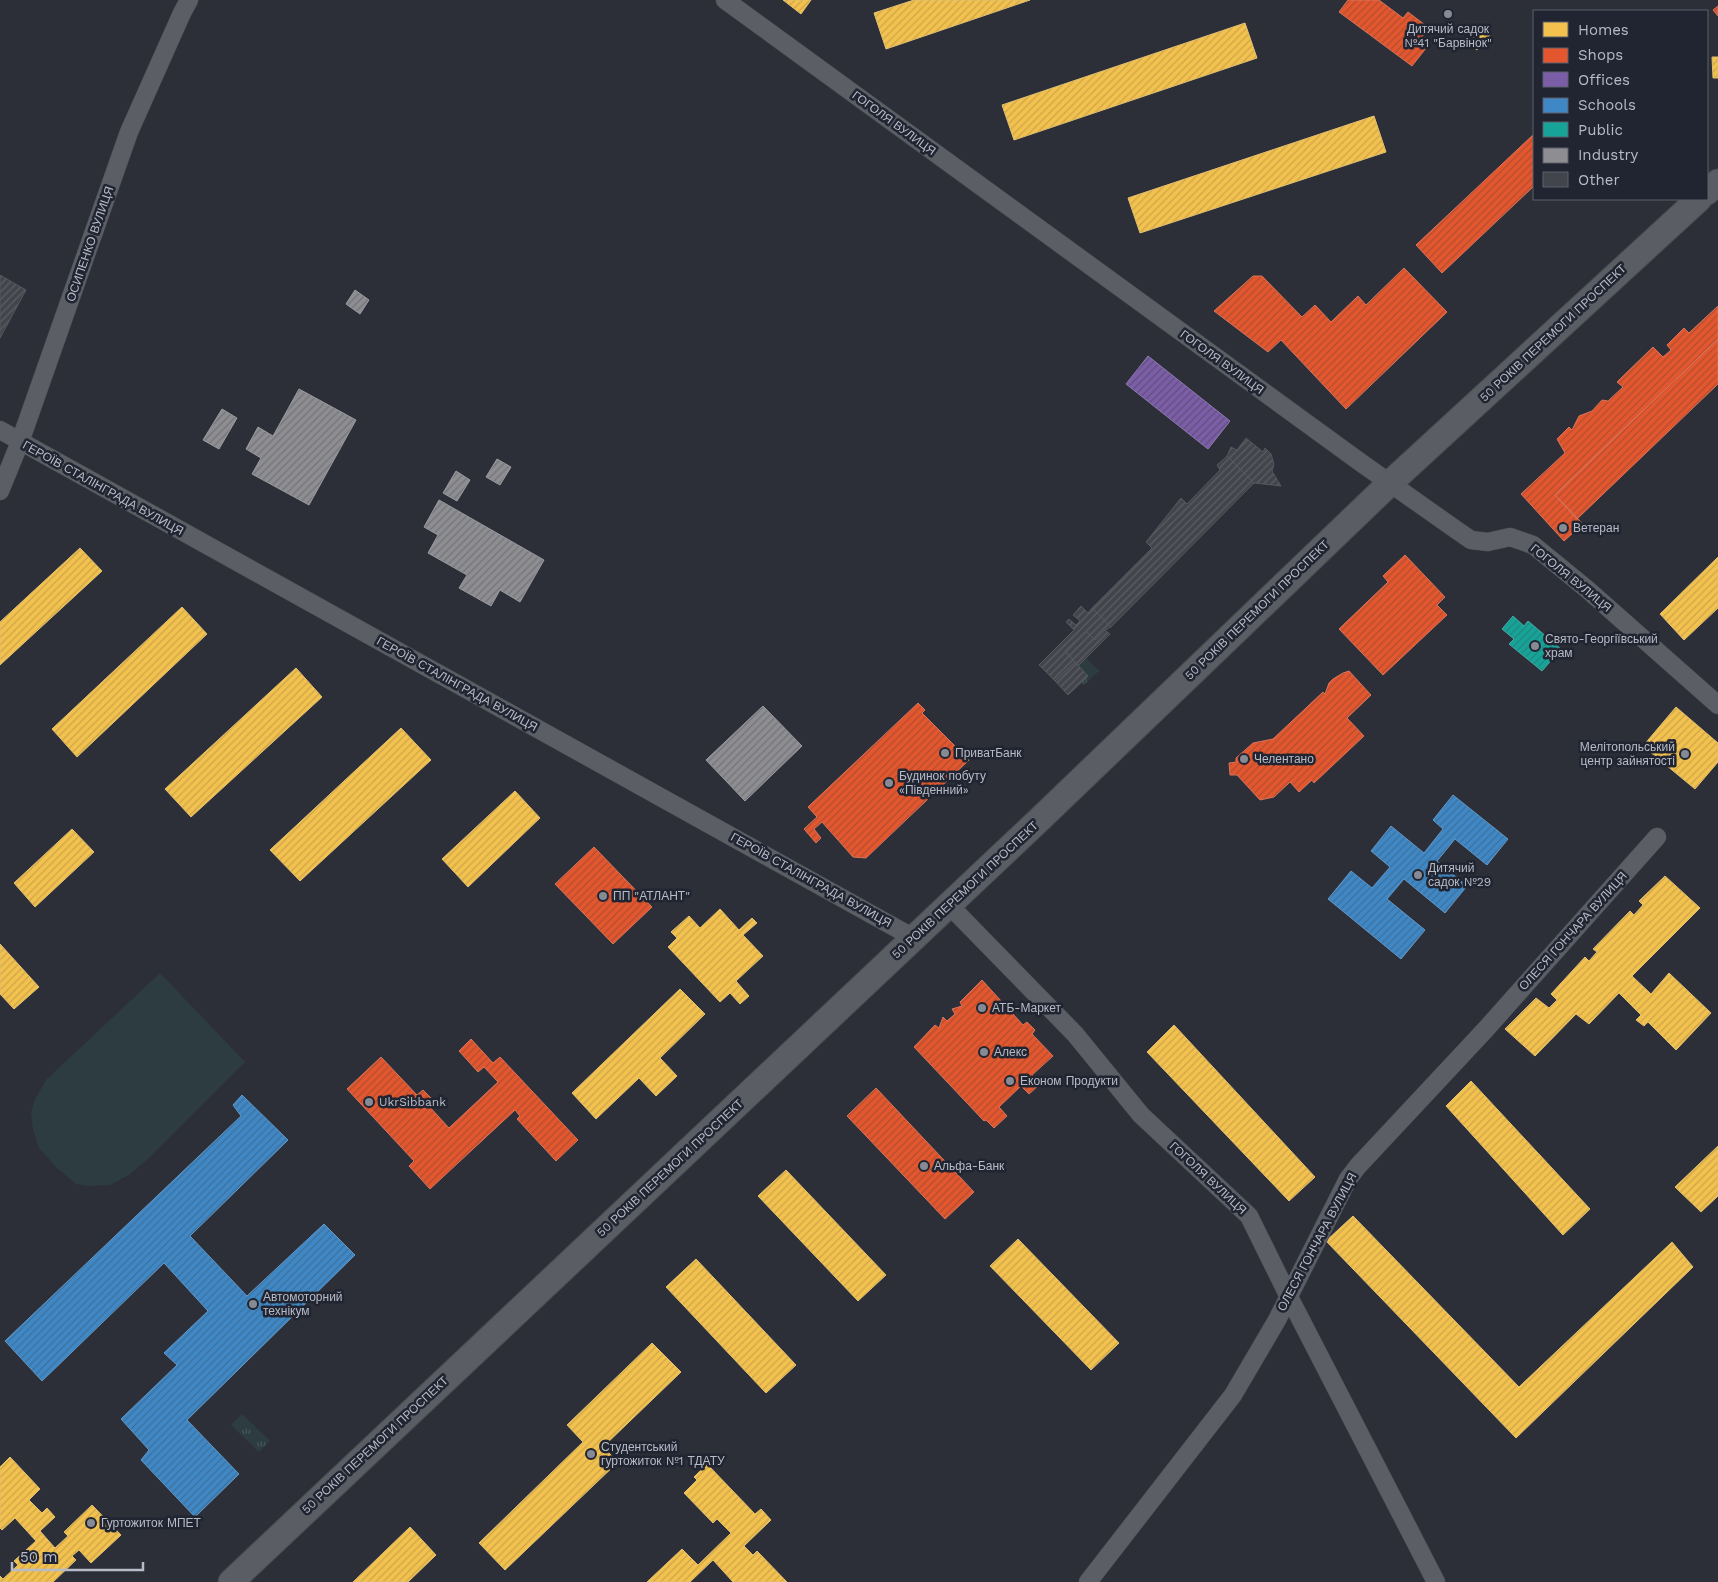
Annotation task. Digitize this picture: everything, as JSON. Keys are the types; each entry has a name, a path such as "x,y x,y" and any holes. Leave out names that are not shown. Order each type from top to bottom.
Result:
{"main road":[{"path":"1708,191 1718,182"},
{"name":"50 РОКІВ ПЕРЕМОГИ ПРОСПЕКТ","path":"231,1582 949,905 1390,483 1698,200"}],"street":[{"name":"ОСИПЕНКО ВУЛИЦЯ","path":"0,491 20,442 130,132 189,0"},
{"name":"ГОГОЛЯ ВУЛИЦЯ","path":"725,0 1471,540 1488,542 1510,537 1533,544 1718,705"},
{"name":"ГЕРОЇВ СТАЛІНГРАДА ВУЛИЦЯ","path":"0,430 914,938"},
{"name":"ОЛЕСЯ ГОНЧАРА ВУЛИЦЯ","path":"1088,1582 1233,1395 1277,1320 1348,1179 1486,1029 1657,837"},
{"name":"ГОГОЛЯ ВУЛИЦЯ","path":"949,905 1075,1034 1140,1115 1249,1216 1436,1582"}],"green space":[{"path":"1086,658 1099,671 1084,685 1081,683 1088,676 1078,666"},
{"path":"160,973 245,1062 149,1158 129,1175 110,1185 91,1186 76,1184 55,1166 39,1148 33,1130 31,1113 35,1099 46,1080"},
{"path":"242,1414 270,1441 259,1452 231,1425"}],"building: Homes":[{"path":"783,0 811,0 801,14"},
{"path":"914,0 1030,0 886,49 874,13"},
{"path":"1245,23 1257,58 1014,140 1002,105"},
{"path":"1477,25 1490,35 1477,50 1465,40"},
{"path":"1712,57 1718,57 1718,78 1713,78"},
{"path":"1374,116 1386,152 1140,233 1128,198"},
{"path":"80,548 102,571 0,665 0,622"},
{"path":"1718,557 1718,608 1684,640 1660,614"},
{"path":"182,607 207,634 77,757 52,729"},
{"path":"296,668 322,697 191,817 165,789"},
{"name":"Мелітопольський центр зайнятості","path":"1676,707 1718,743 1718,762 1695,789 1643,746"},
{"path":"401,728 431,760 300,881 270,850"},
{"path":"515,791 540,818 468,887 442,859"},
{"path":"72,829 94,852 35,907 14,883"},
{"path":"1665,876 1700,908 1632,976 1651,994 1669,973 1711,1013 1676,1050 1648,1022 1644,1026 1636,1020 1641,1015 1619,993 1589,1024 1576,1014 1535,1056 1505,1029 1536,998 1549,1008 1557,1000 1551,994 1585,957 1589,961 1597,952 1593,949 1630,911 1634,915 1643,905 1639,901"},
{"path":"720,909 739,930 752,918 757,923 743,935 763,956 736,981 749,996 740,1004 730,993 720,1002 668,947 677,938 671,932 689,916 700,928"},
{"path":"0,944 39,987 14,1009 0,994"},
{"path":"680,989 705,1014 660,1058 677,1076 656,1096 639,1078 596,1119 572,1093"},
{"path":"1174,1025 1315,1177 1289,1201 1147,1052"},
{"path":"1471,1081 1590,1209 1563,1235 1446,1106"},
{"path":"1718,1146 1718,1196 1701,1212 1675,1187"},
{"path":"786,1170 886,1275 858,1301 758,1196"},
{"path":"1353,1216 1519,1387 1672,1242 1693,1267 1516,1438 1326,1241"},
{"path":"1018,1239 1119,1343 1091,1370 990,1266"},
{"path":"696,1259 796,1365 766,1393 666,1287"},
{"name":"Студентський гуртожиток №1 ТДАТУ","path":"652,1343 681,1372 603,1447 618,1462 505,1570 479,1543 583,1442 567,1425"},
{"name":"Гуртожиток МПЕТ","path":"10,1457 40,1489 29,1500 42,1513 47,1508 55,1517 40,1531 55,1548 68,1536 64,1532 92,1505 121,1535 91,1563 79,1550 72,1556 76,1560 53,1582 0,1582 0,1576 3,1579 18,1565 14,1561 36,1541 15,1518 2,1530 0,1528 0,1467"},
{"path":"707,1464 755,1514 761,1509 771,1520 744,1546 753,1555 757,1551 787,1582 733,1582 713,1560 690,1582 647,1582 682,1549 698,1565 731,1533 717,1519 713,1523 684,1493 697,1480 694,1477"},
{"path":"410,1527 436,1555 408,1582 353,1582"}],"building: Shops":[{"path":"1348,0 1379,0 1403,18 1408,12 1429,28 1422,37 1430,43 1412,66 1339,12"},
{"path":"1718,6 1718,16 1713,10"},
{"path":"1533,135 1533,187 1442,273 1416,245"},
{"path":"1404,268 1447,312 1346,409 1281,340 1268,352 1214,311 1253,276 1262,276 1302,317 1315,305 1331,322 1358,296 1366,305"},
{"path":"1718,306 1718,339 1555,495 1583,524 1564,541 1521,494 1565,453 1557,439 1569,427 1572,430 1579,416 1592,411 1602,400 1608,401 1623,387 1617,382 1653,347 1663,357 1671,350 1667,345 1684,328 1689,333"},
{"path":"1718,339 1718,384 1577,519 1555,495"},
{"path":"1405,555 1445,597 1437,605 1447,615 1383,675 1339,629 1388,582 1383,576"},
{"path":"1349,671 1371,695 1347,718 1364,736 1314,783 1312,780 1299,792 1290,782 1274,797 1260,800 1237,775 1230,775 1229,763 1236,762 1236,758 1253,743 1273,739 1323,692 1325,694 1329,683 1333,679"},
{"name":"Будинок побуту «Південний»","path":"918,703 925,710 922,713 969,760 866,858 853,857 822,822 814,829 821,838 816,843 804,829 817,817 808,807"},
{"name":"ПП \"АТЛАНТ\"","path":"594,847 652,907 613,944 555,884"},
{"name":"Алекс","path":"982,980 1023,1025 1027,1022 1035,1030 1032,1034 1053,1056 1032,1075 1040,1084 1029,1094 1021,1086 999,1107 1007,1116 994,1128 986,1120 984,1121 914,1047 935,1025 939,1028 943,1017 947,1021 955,1014 952,1009 962,1006 960,1002"},
{"path":"471,1039 493,1063 500,1057 578,1140 556,1161 517,1119 520,1116 515,1110 430,1189 409,1166 414,1161 347,1089 381,1057 417,1095 423,1090 432,1099 427,1104 449,1128 498,1082 484,1067 478,1072 459,1051"},
{"path":"876,1088 974,1192 945,1219 847,1116"}],"building: Offices":[{"path":"1148,356 1230,421 1208,449 1126,384"}],"building: Schools":[{"name":"Дитячий садок №29","path":"1453,795 1508,839 1487,865 1455,839 1437,861 1467,886 1445,913 1404,879 1387,899 1425,930 1401,959 1328,899 1351,871 1372,888 1390,867 1371,851 1391,826 1424,853 1443,829 1433,820"},
{"name":"Автомоторний технікум","path":"242,1095 288,1140 190,1236 247,1296 324,1224 355,1255 187,1420 239,1474 195,1517 141,1460 149,1450 121,1419 177,1365 164,1353 208,1311 164,1263 42,1381 5,1341 241,1116 233,1105"}],"building: Public":[{"name":"Свято-Георгіївський храм","path":"1513,616 1524,626 1528,621 1561,649 1542,671 1509,644 1514,639 1502,629"}],"building: Industry":[{"path":"355,290 369,300 360,314 346,304"},
{"path":"299,389 356,420 309,505 252,474 261,458 246,449 258,427 273,436"},
{"path":"222,409 237,418 219,449 203,440"},
{"path":"497,459 511,467 500,485 486,477"},
{"path":"456,471 470,480 457,501 443,493"},
{"path":"439,500 544,560 520,602 500,590 491,606 459,588 467,575 428,553 438,535 424,527"},
{"path":"763,706 802,746 745,801 706,760"}],"building: Other":[{"path":"0,275 26,290 0,338"},
{"path":"1246,438 1263,452 1265,448 1271,454 1274,464 1272,471 1281,486 1254,483 1227,456 1231,447 1237,450"},
{"path":"1227,456 1254,483 1111,627 1092,608 1152,548 1146,542 1181,498 1187,504 1220,470 1217,465"},
{"path":"1081,606 1088,613 1092,608 1111,627 1095,640 1086,631 1065,651 1075,662 1055,681 1039,665 1074,630 1066,622 1069,619 1076,625 1080,621 1073,615"},
{"path":"1105,630 1110,634 1078,666 1065,651 1086,631 1095,640"},
{"path":"1075,662 1088,676 1068,695 1055,681"}],"place":[{"name":"Дитячий садок №41 \"Барвінок\"","path":"1448,14"},
{"name":"Ветеран","path":"1563,528"},
{"name":"Свято-Георгіївський храм","path":"1535,646"},
{"name":"ПриватБанк","path":"945,753"},
{"name":"Мелітопольський центр зайнятості","path":"1685,754"},
{"name":"Челентано","path":"1244,759"},
{"name":"Будинок побуту «Південний»","path":"889,783"},
{"name":"Дитячий садок №29","path":"1418,875"},
{"name":"ПП \"АТЛАНТ\"","path":"603,896"},
{"name":"АТБ-Маркет","path":"982,1008"},
{"name":"Алекс","path":"984,1052"},
{"name":"Економ Продукти","path":"1010,1081"},
{"name":"UkrSibbank","path":"369,1102"},
{"name":"Альфа-Банк","path":"924,1166"},
{"name":"Автомоторний технікум","path":"253,1304"},
{"name":"Студентський гуртожиток №1 ТДАТУ","path":"591,1454"},
{"name":"Гуртожиток МПЕТ","path":"91,1523"}]}
